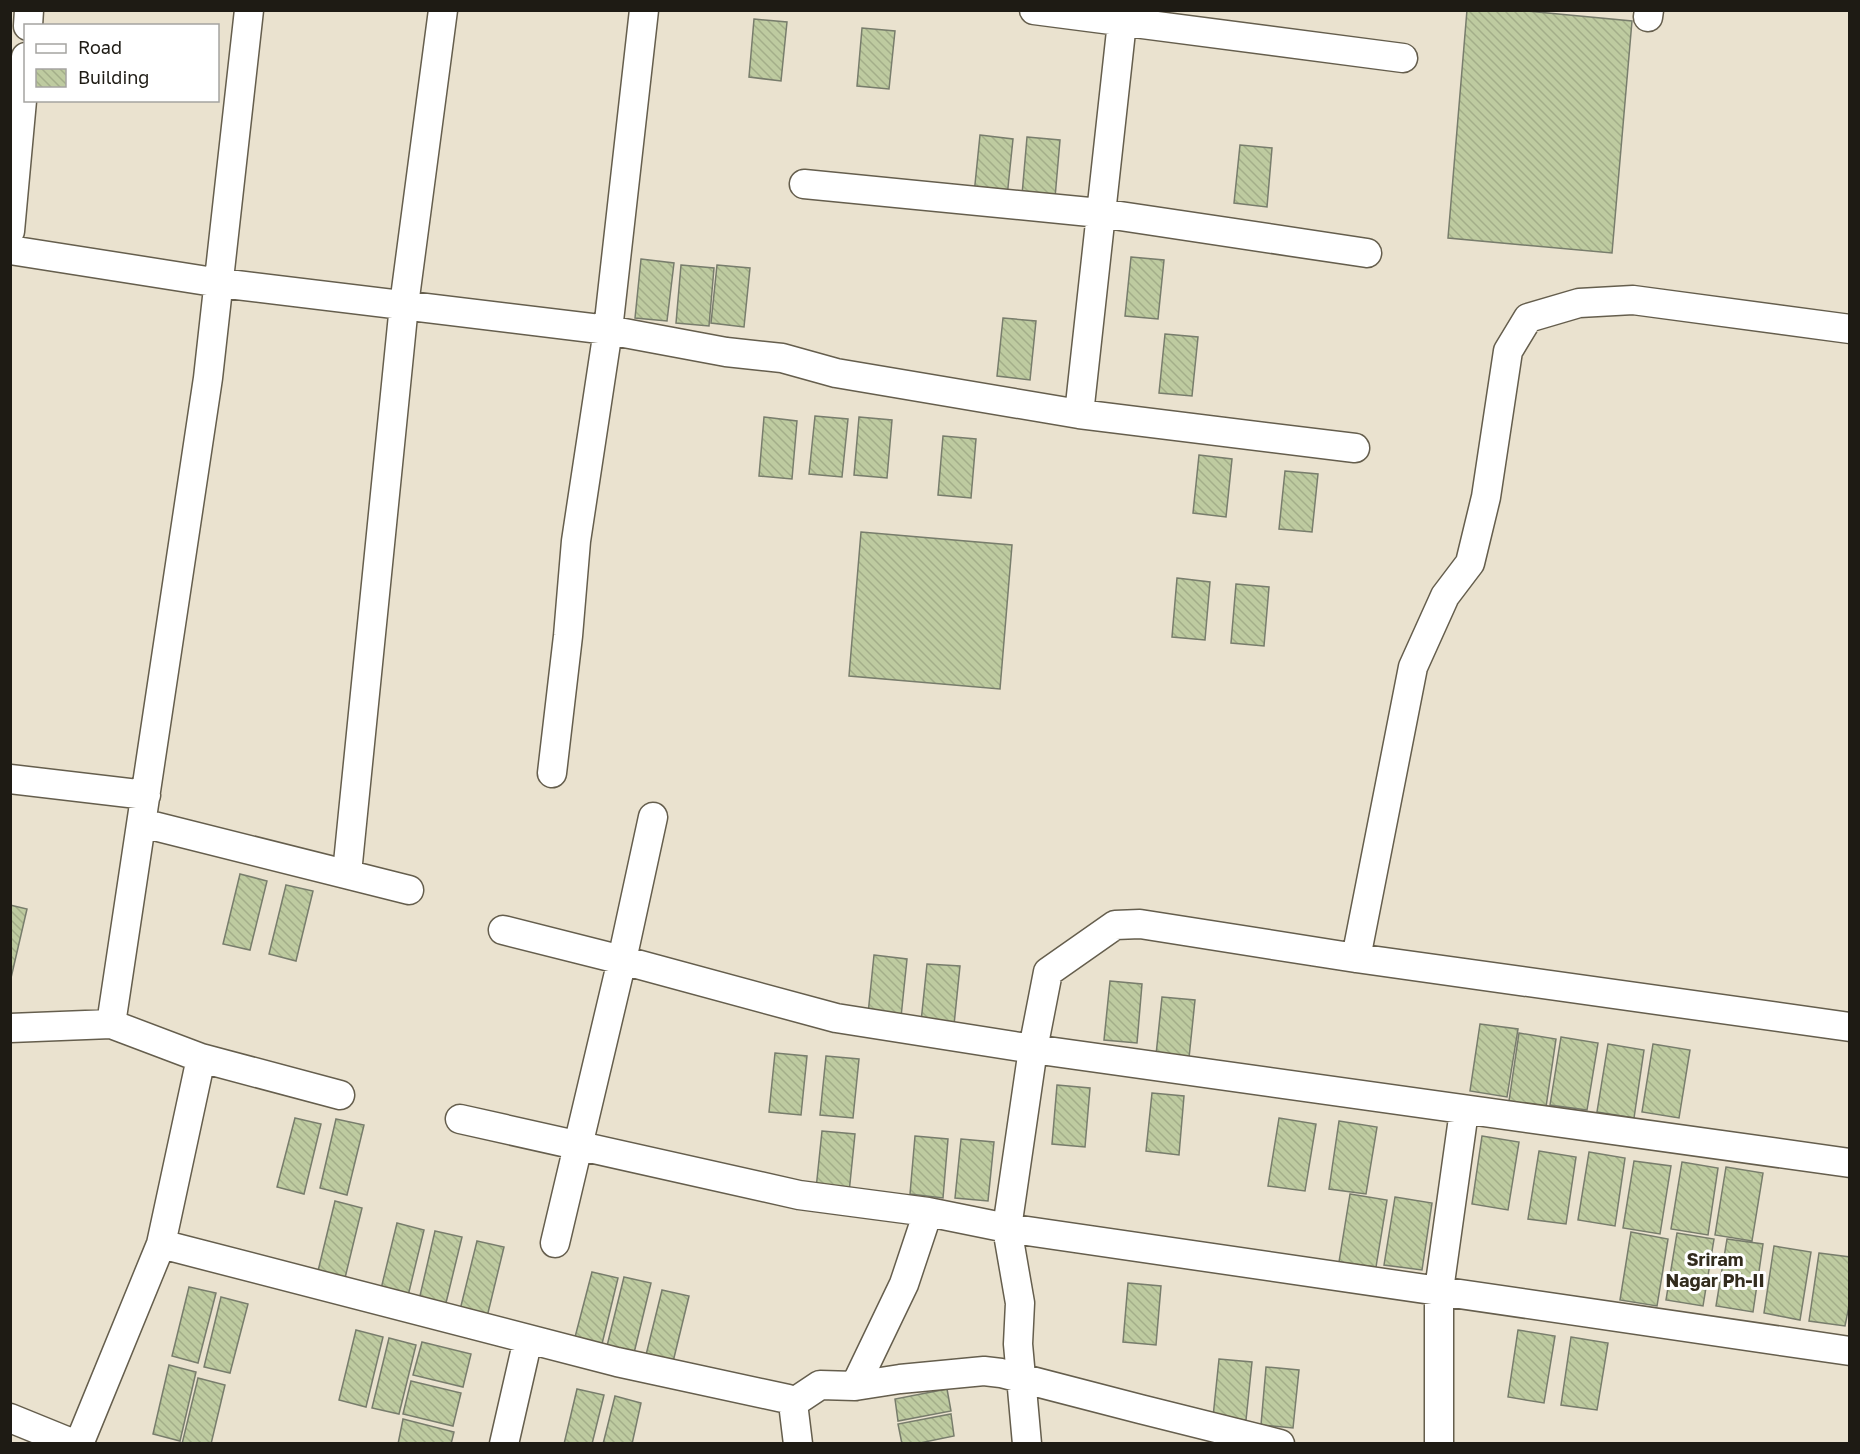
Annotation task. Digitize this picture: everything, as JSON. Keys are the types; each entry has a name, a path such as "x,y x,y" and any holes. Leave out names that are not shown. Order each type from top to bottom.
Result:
{"street":[{"path":"111,1024 208,378 249,10"},
{"path":"347,873 404,305 443,10"},
{"path":"552,773 568,636 576,541 608,330 644,10"},
{"path":"1034,10 1403,58"},
{"path":"1079,414 1122,22"},
{"path":"10,231 24,79"},
{"path":"804,184 1100,213 1367,253"},
{"path":"10,250 220,283 608,330 726,352 782,358 836,374 1079,414 1355,448"},
{"path":"1356,958 1413,667 1445,596 1470,563 1486,498 1508,351 1528,318 1579,303 1633,300 1850,329"},
{"path":"10,779 146,795"},
{"path":"555,1243 622,960 652,817"},
{"path":"142,823 409,890"},
{"path":"1027,1443 1018,1344 1020,1303 1007,1228 1034,1049 1048,972 1115,925 1140,924 1356,958 1850,1027"},
{"path":"503,930 836,1018 1034,1049 1850,1163"},
{"path":"10,1028 111,1024 201,1058 340,1095"},
{"path":"79,1443 161,1244 201,1058"},
{"path":"1439,1443 1439,1290 1464,1110"},
{"path":"460,1119 799,1196 928,1212 1007,1228 1850,1351"},
{"path":"855,1386 904,1284 928,1212"},
{"path":"161,1244 616,1362 788,1399 792,1403 798,1443"},
{"path":"504,1443 528,1339"},
{"path":"792,1403 820,1385 855,1386 900,1379 984,1371 1001,1372 1232,1438 1280,1443"},
{"path":"10,1418 74,1443"}],"building":[{"path":"1467,10 1515,10 1632,21 1612,253 1448,238"},
{"path":"754,19 787,22 781,81 749,77"},
{"path":"862,28 895,31 889,89 857,86"},
{"path":"980,135 1013,139 1007,197 974,194"},
{"path":"1027,137 1060,140 1055,198 1022,195"},
{"path":"1240,145 1272,148 1267,207 1234,203"},
{"path":"1131,257 1164,260 1158,319 1125,316"},
{"path":"641,259 674,263 667,321 635,318"},
{"path":"681,265 714,268 709,326 676,323"},
{"path":"717,265 750,268 744,327 711,323"},
{"path":"1003,318 1036,321 1030,380 997,376"},
{"path":"1165,334 1198,337 1192,396 1159,393"},
{"path":"815,416 848,419 842,477 809,474"},
{"path":"764,417 797,421 792,479 759,476"},
{"path":"859,417 892,420 887,478 854,475"},
{"path":"943,436 976,439 971,498 938,495"},
{"path":"1199,455 1232,459 1226,517 1193,513"},
{"path":"1285,471 1318,474 1312,532 1279,529"},
{"path":"861,532 1012,545 1000,689 849,676"},
{"path":"1177,578 1210,582 1205,640 1172,637"},
{"path":"1236,584 1269,587 1264,646 1231,643"},
{"path":"240,874 267,881 250,950 223,944"},
{"path":"286,885 313,891 296,961 269,954"},
{"path":"10,905 27,909 11,978 10,978"},
{"path":"874,955 907,959 901,1017 868,1014"},
{"path":"927,964 960,966 954,1025 921,1022"},
{"path":"1110,981 1142,984 1137,1043 1104,1040"},
{"path":"1162,997 1195,1000 1189,1058 1156,1055"},
{"path":"1480,1024 1518,1029 1507,1097 1470,1091"},
{"path":"1519,1033 1556,1039 1546,1107 1509,1101"},
{"path":"1561,1037 1598,1043 1587,1110 1550,1105"},
{"path":"1608,1044 1644,1050 1634,1118 1597,1112"},
{"path":"1653,1044 1690,1050 1679,1118 1642,1112"},
{"path":"775,1053 807,1056 801,1115 769,1112"},
{"path":"826,1056 859,1059 853,1118 820,1115"},
{"path":"1057,1085 1090,1088 1085,1147 1052,1144"},
{"path":"1152,1093 1184,1096 1179,1155 1146,1151"},
{"path":"295,1118 321,1124 304,1194 277,1187"},
{"path":"1279,1118 1316,1124 1305,1191 1268,1186"},
{"path":"336,1119 364,1125 347,1195 320,1188"},
{"path":"1339,1121 1377,1127 1366,1194 1329,1189"},
{"path":"822,1131 855,1134 849,1193 816,1189"},
{"path":"915,1136 948,1139 943,1198 910,1194"},
{"path":"1482,1136 1519,1142 1508,1210 1472,1204"},
{"path":"961,1139 994,1142 988,1201 955,1198"},
{"path":"1539,1151 1576,1157 1566,1224 1528,1219"},
{"path":"1589,1152 1625,1158 1615,1226 1578,1220"},
{"path":"1634,1161 1671,1166 1660,1234 1623,1228"},
{"path":"1682,1162 1718,1168 1708,1235 1671,1229"},
{"path":"1726,1167 1763,1173 1752,1241 1715,1235"},
{"path":"1350,1194 1387,1200 1376,1267 1339,1262"},
{"path":"1395,1197 1432,1203 1422,1270 1384,1265"},
{"path":"335,1201 362,1208 345,1278 318,1271"},
{"path":"397,1223 424,1230 407,1300 380,1293"},
{"path":"435,1231 462,1237 445,1307 419,1300"},
{"path":"1631,1232 1668,1239 1657,1306 1620,1300"},
{"path":"1677,1233 1714,1239 1703,1306 1666,1300"},
{"path":"1727,1239 1763,1244 1753,1312 1716,1306"},
{"path":"477,1241 504,1247 487,1317 460,1310"},
{"path":"1774,1246 1811,1252 1800,1320 1764,1313"},
{"path":"1819,1253 1850,1257 1850,1301 1845,1326 1809,1321"},
{"path":"592,1272 618,1278 601,1348 574,1341"},
{"path":"624,1277 651,1283 634,1353 607,1346"},
{"path":"1128,1283 1161,1286 1156,1345 1123,1342"},
{"path":"189,1287 216,1293 198,1363 172,1356"},
{"path":"662,1290 689,1296 672,1366 645,1359"},
{"path":"221,1297 248,1304 230,1373 204,1367"},
{"path":"356,1330 383,1337 366,1407 339,1400"},
{"path":"1518,1330 1555,1336 1544,1403 1508,1397"},
{"path":"1571,1337 1608,1343 1597,1410 1561,1405"},
{"path":"389,1338 416,1345 399,1414 372,1408"},
{"path":"422,1342 471,1354 463,1387 413,1375"},
{"path":"1219,1359 1252,1362 1246,1420 1213,1417"},
{"path":"169,1365 196,1372 180,1441 153,1434"},
{"path":"1266,1367 1299,1370 1293,1428 1261,1425"},
{"path":"198,1378 225,1385 211,1444 182,1444"},
{"path":"411,1381 461,1393 453,1426 403,1414"},
{"path":"577,1389 604,1395 592,1444 564,1444"},
{"path":"947,1389 951,1411 898,1421 895,1399"},
{"path":"615,1396 641,1403 632,1444 603,1444"},
{"path":"951,1414 954,1436 915,1444 902,1444 898,1424"},
{"path":"403,1419 454,1432 451,1444 398,1444"}],"district":[{"name":"Sriram Nagar Ph-II","path":"1715,1270"}]}
